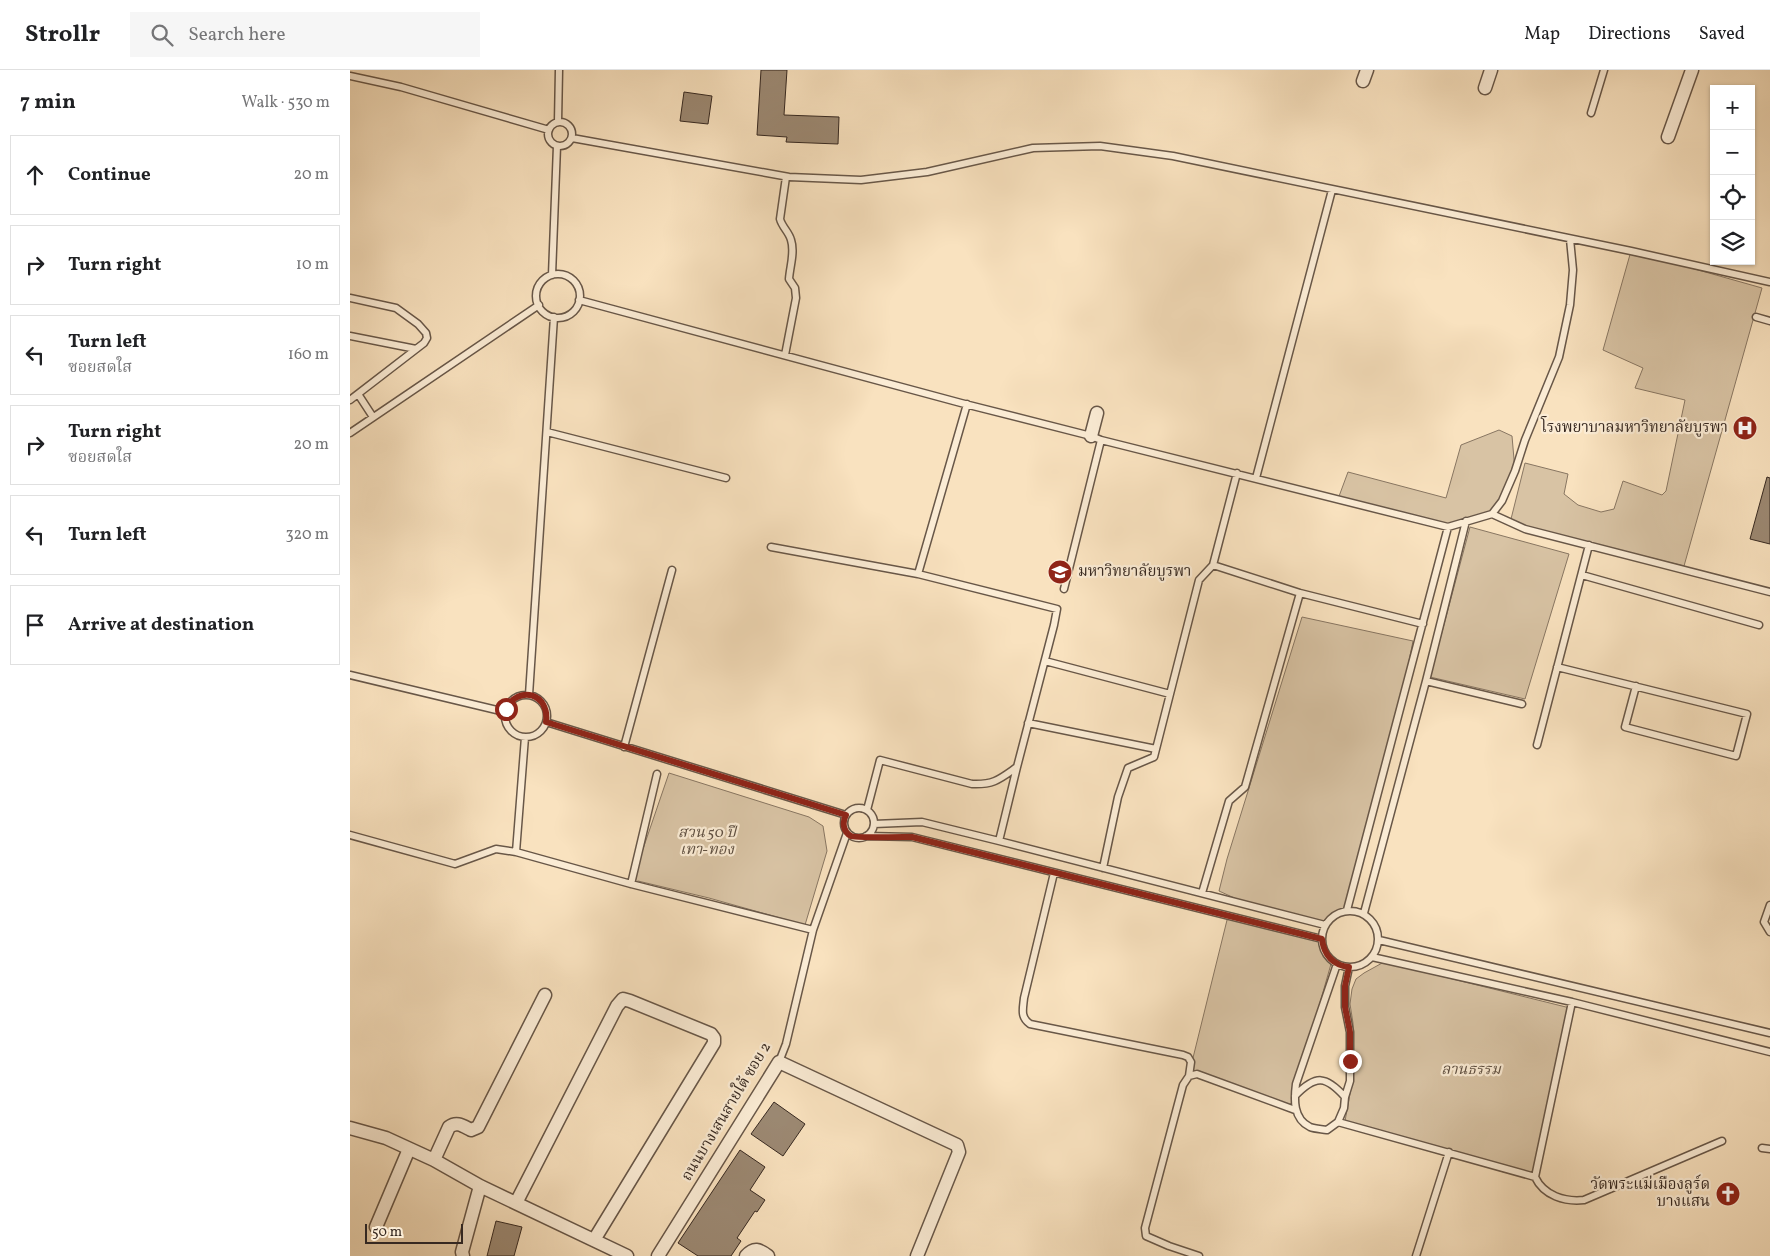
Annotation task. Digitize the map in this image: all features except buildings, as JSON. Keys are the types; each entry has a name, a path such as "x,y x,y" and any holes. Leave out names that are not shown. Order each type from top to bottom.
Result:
{"street":[{"path":"1485,88 1491,70"},
{"path":"1668,137 1692,70"},
{"path":"1096,438 1097,413"},
{"path":"434,1160 449,1127 454,1123 472,1130 478,1127 545,995"},
{"path":"516,1203 617,1006 623,1000 630,1001 711,1034 714,1042 594,1240"},
{"path":"779,1062 957,1144 959,1152 917,1256"},
{"name":"ถนนบางเสนสายใต้ ซอย 2","path":"658,1256 779,1062"},
{"path":"350,1128 386,1138 434,1160 480,1186 627,1256"},
{"path":"376,1226 409,1149"},
{"path":"463,1256 462,1252 480,1186"},
{"path":"746,1256 755,1249 768,1256"}],"lane":[{"path":"558,122 559,70"},
{"path":"1590,114 1604,70"},
{"path":"350,76 401,87 549,130"},
{"path":"562,122 570,126 572,138 566,145 557,146 549,139 549,130 554,124 562,122"},
{"path":"572,138 786,177 861,180 927,172 1032,148 1100,146 1173,156 1770,282"},
{"path":"552,275 557,146"},
{"path":"785,355 796,298 795,288 789,279 792,251 791,238 780,219 786,177"},
{"path":"1256,478 1332,190"},
{"path":"579,300 1096,438 1448,526 1492,514 1502,501 1516,471 1525,440 1559,357 1570,305 1572,270 1570,239"},
{"path":"552,275 565,275 577,285 579,300 574,311 567,316 554,317 546,314 538,305 536,293 539,286 545,278 552,275"},
{"path":"350,298 396,308 418,324 426,333 424,343 350,400"},
{"path":"350,433 538,305"},
{"path":"529,695 554,317"},
{"path":"1756,317 1770,321"},
{"path":"350,336 416,349"},
{"path":"358,394 373,417"},
{"path":"918,574 967,404"},
{"path":"547,432 726,478"},
{"path":"1064,589 1096,438"},
{"path":"1103,868 1118,798 1128,768 1154,757 1199,580 1213,565 1237,473"},
{"path":"1492,514 1525,529 1770,592"},
{"path":"1364,913 1426,681 1466,521"},
{"path":"1346,910 1448,526"},
{"path":"1537,745 1589,545"},
{"path":"770,547 918,574 1056,609 999,841"},
{"path":"1213,565 1300,593 1423,624"},
{"path":"624,746 672,570"},
{"path":"1582,574 1759,625"},
{"path":"1202,893 1229,801 1245,787 1300,593"},
{"path":"1045,660 1170,694"},
{"path":"1557,667 1636,686 1748,714 1736,756 1625,727 1636,686"},
{"path":"350,675 505,712"},
{"path":"1426,681 1522,704"},
{"path":"529,695 542,702 546,708 546,722 535,735 518,736 507,726 505,712 509,703 515,698 529,695"},
{"path":"546,722 846,815"},
{"path":"1028,723 1156,750"},
{"path":"516,852 525,737"},
{"path":"866,810 880,760 972,784 986,785 999,780 1017,766"},
{"path":"632,884 657,774"},
{"path":"866,836 870,833 874,824 872,816 862,808 853,809 846,815 844,824 847,833 856,838 866,836 912,837 1322,939"},
{"path":"874,824 922,822 1326,925"},
{"name":"ถนนบางเสนสายใต้ ซอย 2","path":"779,1062 786,1044 813,930 847,833"},
{"path":"350,835 455,864 496,850 516,852 813,930"},
{"path":"1054,873 1024,998 1022,1012 1025,1021 1030,1024 1188,1057 1191,1062 1189,1076 1183,1085 1145,1228 1146,1236 1199,1256"},
{"path":"1770,905 1764,922 1770,932"},
{"path":"1346,910 1364,913 1375,924 1379,940 1377,949 1372,957 1366,963 1358,966 1349,967 1337,964 1326,953 1322,939 1326,925 1338,913 1346,910"},
{"path":"1379,940 1770,1033"},
{"path":"1372,957 1572,1002 1770,1052"},
{"path":"1337,964 1310,1038 1294,1096 1295,1110 1310,1127 1327,1130 1338,1122 1344,1108 1350,1081 1350,1032 1345,1007 1345,986 1349,967"},
{"path":"1535,1177 1572,1002"},
{"path":"1189,1076 1197,1074 1295,1110"},
{"path":"1294,1096 1312,1082 1323,1080 1334,1084 1345,1097"},
{"path":"1338,1122 1535,1177 1546,1191 1558,1198 1571,1202 1584,1200 1722,1141"},
{"path":"1762,1148 1770,1149"},
{"path":"1416,1256 1449,1152"}],"green space":[{"path":"1631,251 1762,288 1684,566 1510,523 1525,463 1568,474 1564,494 1578,505 1601,512 1614,509 1623,481 1662,495 1666,491 1685,400 1635,388 1643,368 1603,350"},
{"path":"1499,430 1512,436 1515,471 1502,501 1484,516 1453,525 1338,499 1348,472 1446,498 1461,445"},
{"path":"1470,527 1569,554 1525,699 1430,677"},
{"path":"1302,617 1413,641 1394,736 1347,910 1319,923 1252,906 1219,891 1227,859"},
{"name":"สวน 50 ปี เทา-ทอง","path":"669,773 809,817 823,826 827,851 805,925 709,898 638,881 631,884"},
{"path":"1228,916 1316,938 1331,964 1290,1108 1190,1070"},
{"name":"ลานธรรม","path":"1384,962 1570,1008 1535,1177 1345,1121 1354,1072 1353,1023 1350,1004 1352,989 1356,979"}],"place":[{"name":"โรงพยาบาลมหาวิทยาลัยบูรพา","path":"1745,428"},
{"name":"มหาวิทยาลัยบูรพา","path":"1060,572"},
{"name":"วัดพระแม่เมืองลูร์ด บางแสน","path":"1728,1194"}],"route":[{"path":"506,709 509,703 522,695 536,697 546,708 546,722 846,815 844,829 856,838 866,836 912,837 1322,939 1323,946 1330,959 1337,964 1349,967 1345,986 1345,1007 1350,1032 1350,1061"}]}
